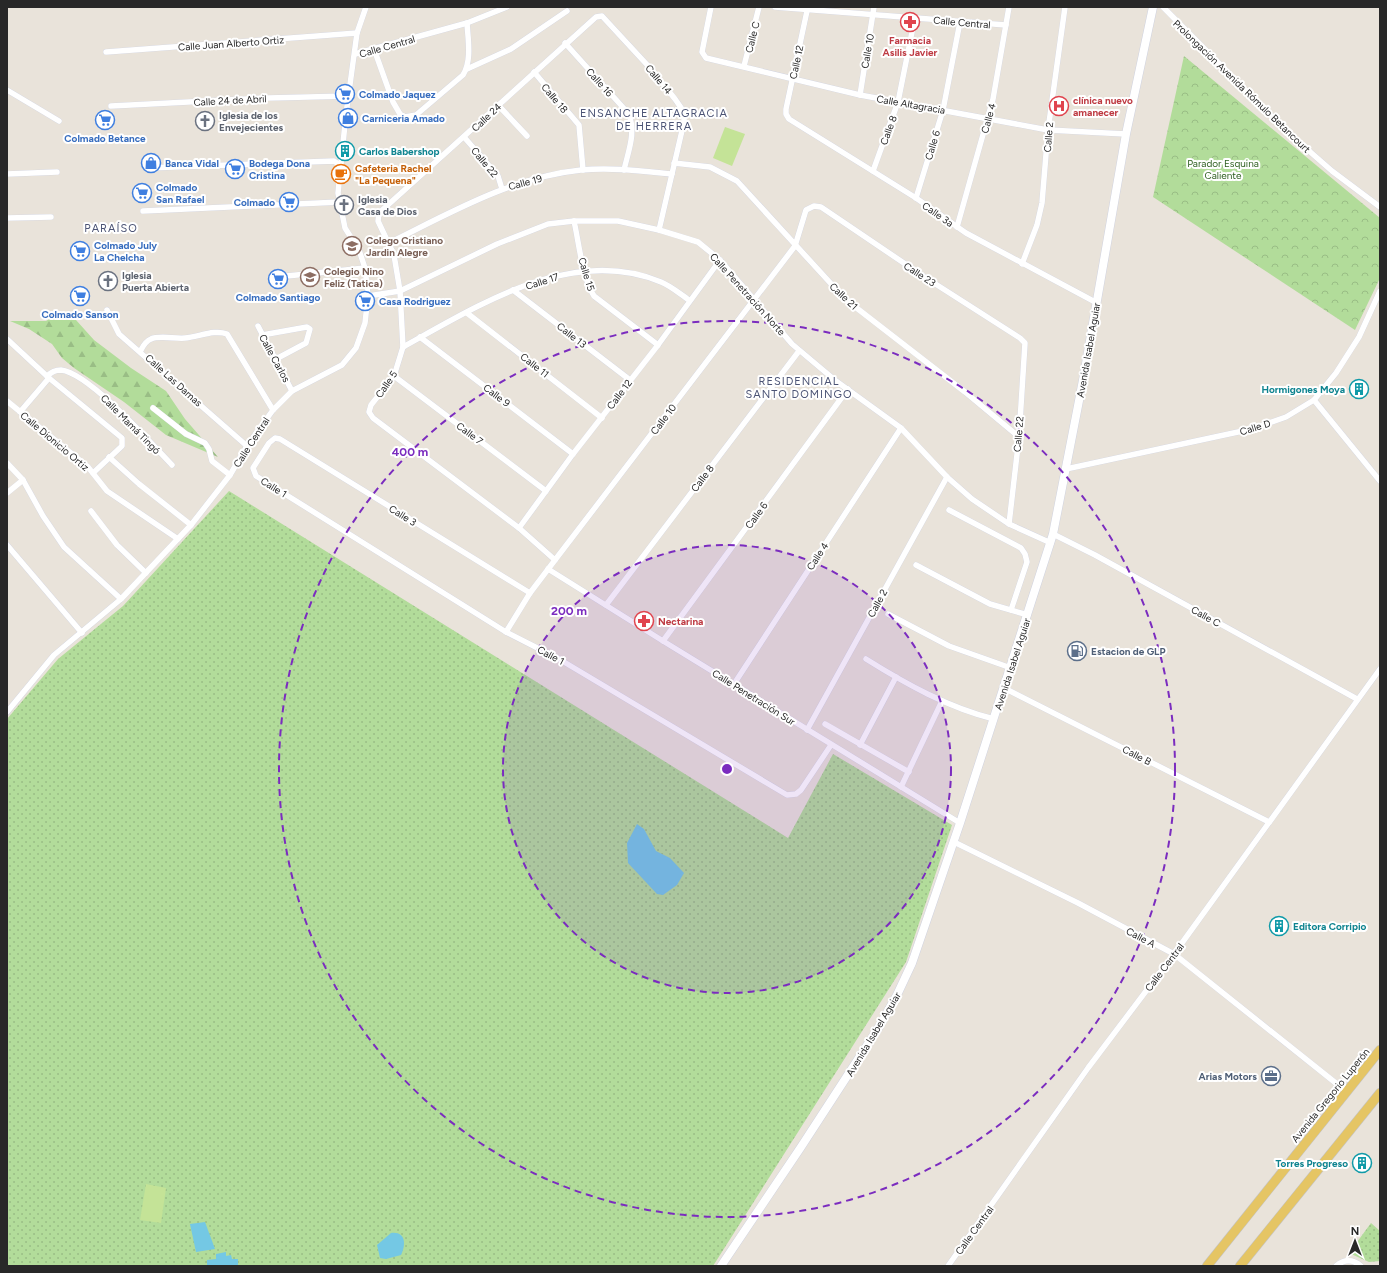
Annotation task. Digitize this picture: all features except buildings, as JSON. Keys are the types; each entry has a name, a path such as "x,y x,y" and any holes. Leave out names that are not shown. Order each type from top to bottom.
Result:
{"main road":[{"name":"Avenida Isabel Aguiar","path":"721,1266 810,1134 879,1027 897,995 912,963 954,842 1051,543 1097,303 1126,134 1153,7"},
{"name":"Avenida Gregorio Luperón","path":"1207,1266 1380,1050"},
{"path":"1240,1266 1380,1093"}],"street":[{"path":"355,54 356,33 366,7"},
{"name":"Calle Central","path":"7,712 9,704 54,655 121,599 191,525 230,475 247,446 273,410 292,390 312,379 331,372 342,365 356,348 365,323 368,296 365,268 359,250 345,228 338,193 348,96 355,54 467,23 507,7"},
{"name":"Calle Altagracia","path":"711,7 702,52 706,58 860,95 1048,130 1126,134"},
{"name":"Calle C","path":"744,66 759,7"},
{"name":"Calle Central","path":"775,7 807,11 915,17 1006,26"},
{"name":"Calle 10","path":"860,95 874,7"},
{"name":"Calle 4","path":"957,227 993,99 1009,7"},
{"name":"Calle 2","path":"1022,264 1037,225 1042,203 1048,130 1065,7"},
{"name":"Prolongación Avenida Rómulo Betancourt","path":"1163,7 1284,129 1332,171 1380,207"},
{"path":"467,69 512,49 567,11"},
{"name":"Calle 12","path":"786,114 807,11"},
{"name":"Calle 24","path":"378,218 379,213 383,208 464,137 596,17"},
{"name":"Calle 14","path":"596,17 605,17 680,105 684,112 684,122 659,230"},
{"name":"Calle 8","path":"872,171 898,102 915,17"},
{"name":"Calle 6","path":"916,198 943,110 960,22"},
{"path":"374,49 393,102 400,114 405,117 416,115 463,75 467,69 467,23"},
{"name":"Calle Juan Alberto Ortiz","path":"106,52 356,33"},
{"name":"Calle 16","path":"566,43 628,113 632,120 633,129 624,170"},
{"name":"Calle 18","path":"534,72 579,126 583,170"},
{"path":"7,90 59,121"},
{"name":"Calle 24 de Abril","path":"111,106 268,98 348,96"},
{"path":"498,106 527,136"},
{"name":"Calle 3a","path":"786,114 789,119 916,198 957,227 1022,264 1097,303"},
{"name":"Calle 22","path":"464,137 498,176 502,189"},
{"path":"146,168 334,161 340,164"},
{"name":"Calle 21","path":"674,163 710,167 737,181 845,299 965,392 1018,436"},
{"name":"Calle 19","path":"389,243 502,189 565,172 583,170 624,170 672,174"},
{"path":"7,174 57,172"},
{"path":"143,211 340,202"},
{"name":"Calle 10","path":"506,632 530,593 548,569 796,246 806,210 814,206"},
{"name":"Calle 23","path":"814,206 821,207 923,276 1020,338 1024,343"},
{"path":"7,218 51,217"},
{"name":"Calle 5","path":"378,218 394,255 400,291 403,347 394,376 371,405 369,412 373,418 519,528 555,560"},
{"name":"Calle Penetración Norte","path":"368,296 400,291 497,244 548,224 574,221 618,221 659,230 698,242 720,260 799,351 901,428 947,477 972,499 1009,524 1051,543"},
{"name":"Calle 15","path":"574,221 590,290 594,296 658,345"},
{"name":"Calle 12","path":"519,528 573,454 658,345 689,300 720,260"},
{"path":"278,277 365,268"},
{"name":"Calle 17","path":"403,347 513,290 563,274 585,270 617,271 641,275 663,282 689,300"},
{"name":"Calle 13","path":"513,290 630,380"},
{"name":"Calle D","path":"1066,469 1252,429 1286,417 1314,400 1336,373 1359,337 1380,291"},
{"name":"Calle Las Damas","path":"107,310 119,334 140,350 247,446"},
{"name":"Calle 11","path":"467,313 602,418"},
{"name":"Calle Carlos","path":"258,326 292,390"},
{"path":"262,335 307,327 310,329 306,343 276,359"},
{"path":"140,350 151,338 162,337 172,339 222,332 227,334 273,410"},
{"name":"Calle 9","path":"420,337 573,454"},
{"path":"7,338 48,377 122,438 122,446 93,473"},
{"name":"Calle 22","path":"1009,524 1018,436 1024,343"},
{"name":"Calle 8","path":"606,605 799,351"},
{"name":"Calle Mamá Tingó","path":"48,377 56,370 66,371 98,392 116,407 172,465"},
{"name":"Calle 7","path":"394,376 546,491"},
{"path":"20,412 48,377"},
{"name":"Calle 6","path":"664,641 848,389"},
{"path":"1314,400 1380,482"},
{"name":"Calle Dionicio Ortiz","path":"7,401 93,473 107,492 178,539"},
{"path":"153,408 186,434 205,443 209,449 212,461 230,475"},
{"name":"Calle 4","path":"734,684 901,428"},
{"name":"Calle 1","path":"275,438 269,443 253,468 256,476 506,632 559,659 787,795 796,794 801,790 831,745"},
{"name":"Calle 3","path":"275,438 284,442 530,593"},
{"path":"109,457 139,484 191,525"},
{"path":"7,463 23,480 43,516 64,547 121,599"},
{"name":"Calle 2","path":"807,730 947,477"},
{"path":"7,493 23,480"},
{"path":"949,510 1020,548 1025,554 1027,562 1011,610"},
{"path":"90,511 117,545 146,573"},
{"name":"Calle C","path":"1053,534 1095,555 1357,699"},
{"path":"7,545 82,633"},
{"path":"916,564 972,596 990,604 1028,615"},
{"name":"Calle Penetración Sur","path":"548,569 831,745 960,823"},
{"path":"888,614 949,646 1011,668"},
{"path":"866,659 896,677 942,701 994,720"},
{"name":"Calle Central","path":"948,1266 1088,1068 1174,954 1380,669"},
{"path":"860,745 896,677"},
{"name":"Calle B","path":"1004,688 1269,822"},
{"path":"901,787 942,701"},
{"path":"825,724 909,772"},
{"name":"Calle A","path":"954,842 1078,903 1174,954 1346,1092"},
{"path":"1336,1266 1345,1261 1350,1261 1360,1266"}],"green space":[{"name":"Parador Esquina Caliente","path":"1184,56 1380,218 1380,278 1355,330 1153,197"},
{"path":"725,127 745,134 732,166 713,158"},
{"path":"60,313 76,320 94,340 131,368 166,391 185,419 218,457 166,435 124,402 74,368 62,358 52,344 29,329 10,321 46,321"},
{"path":"229,491 788,838 833,754 952,825 906,962 713,1266 7,1266 7,719 58,659 123,606"},
{"path":"146,1184 166,1188 161,1223 140,1220"},
{"path":"1371,1223 1380,1231 1380,1261 1369,1262 1349,1253"}],"water":[{"path":"637,824 644,829 656,851 670,858 684,873 677,885 663,895 657,894 628,863 627,843"},
{"path":"205,1222 215,1249 196,1252 190,1224"},
{"path":"391,1233 400,1234 402,1236 404,1240 403,1251 401,1255 386,1259 380,1258 377,1245"},
{"path":"226,1252 226,1256 231,1255 232,1259 238,1259 238,1266 207,1266 207,1260 216,1259 216,1254"}],"place":[{"name":"Farmacia Asilis Javier","path":"910,22"},
{"name":"Colmado Jaquez","path":"345,94"},
{"name":"clínica nuevo amanecer","path":"1059,106"},
{"name":"Carniceria Amado","path":"348,118"},
{"name":"Colmado Betance","path":"105,120"},
{"name":"Iglesia de los Envejecientes","path":"205,121"},
{"name":"Carlos Babershop","path":"345,151"},
{"name":"Banca Vidal","path":"151,163"},
{"name":"Bodega Dona Cristina","path":"235,169"},
{"name":"Cafeteria Rachel \"La Pequena\"","path":"341,174"},
{"name":"Colmado San Rafael","path":"142,193"},
{"name":"Colmado","path":"289,202"},
{"name":"Iglesia Casa de Dios","path":"344,205"},
{"name":"Colego Cristiano Jardin Alegre","path":"352,246"},
{"name":"Colmado July La Chelcha","path":"80,251"},
{"name":"Colegio Nino Feliz (Tatica)","path":"310,277"},
{"name":"Colmado Santiago","path":"278,279"},
{"name":"Iglesia Puerta Abierta","path":"108,281"},
{"name":"Colmado Sanson","path":"80,296"},
{"name":"Casa Rodriguez","path":"365,301"},
{"name":"Hormigones Moya","path":"1359,389"},
{"name":"Nectarina","path":"644,621"},
{"name":"Estacion de GLP","path":"1077,651"},
{"name":"Editora Corripio","path":"1279,926"},
{"name":"Arias Motors","path":"1271,1076"},
{"name":"Torres Progreso","path":"1362,1163"}],"district":[{"name":"ENSANCHE ALTAGRACIA DE HERRERA","path":"654,119"},
{"name":"PARAÍSO","path":"111,228"},
{"name":"RESIDENCIAL SANTO DOMINGO","path":"799,387"}]}
